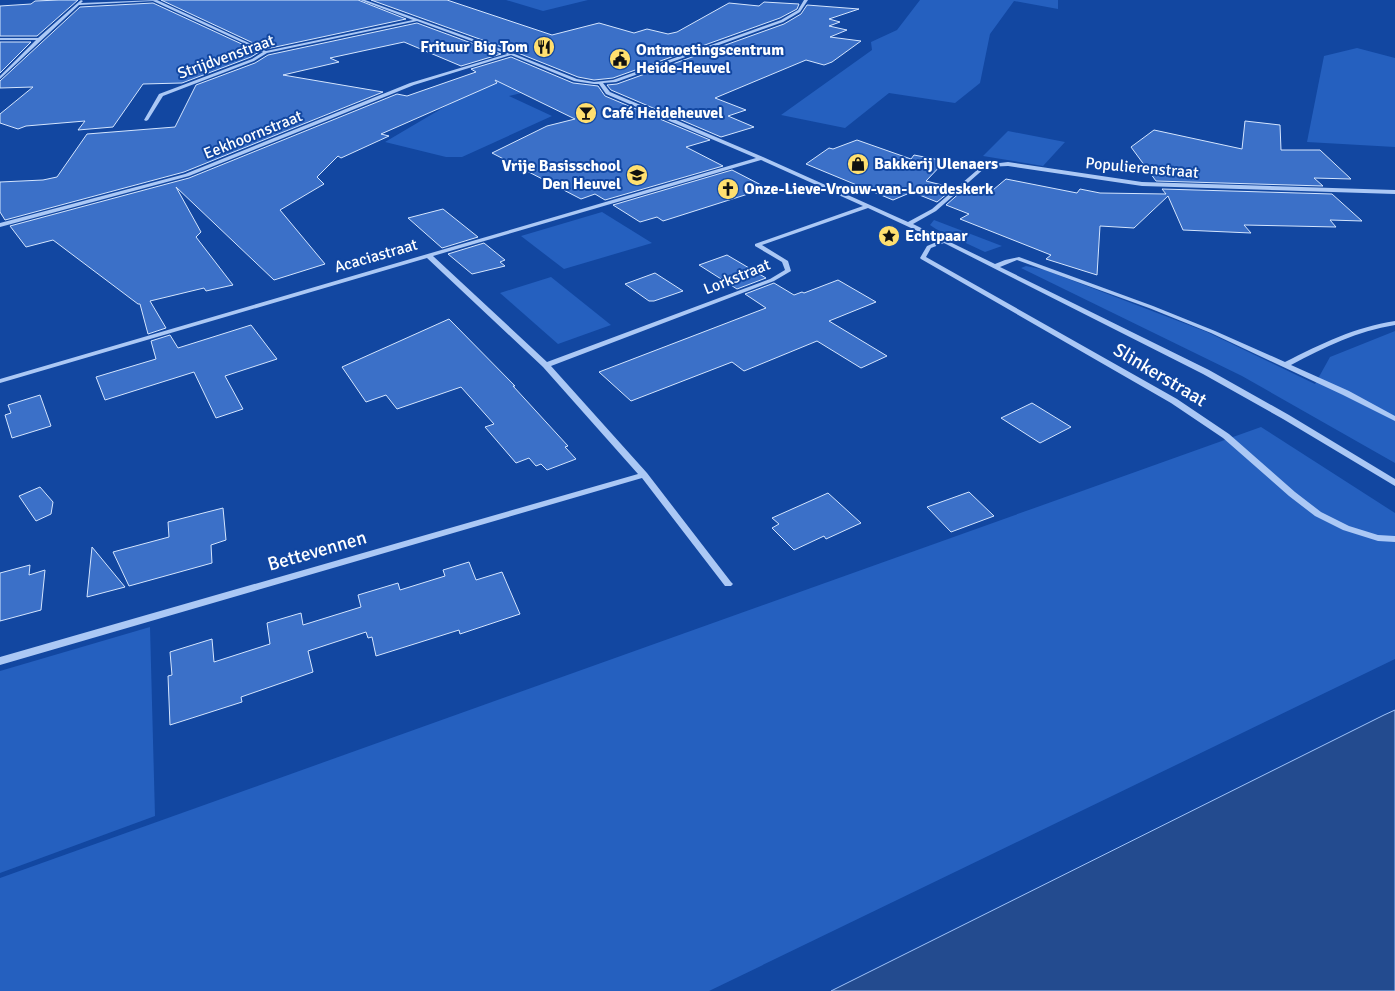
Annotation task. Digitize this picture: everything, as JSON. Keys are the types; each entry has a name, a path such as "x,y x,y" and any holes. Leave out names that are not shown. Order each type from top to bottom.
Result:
{"street":[{"path":"0,78 39,39 83,0"},
{"path":"78,4 154,0 266,52"},
{"path":"362,0 511,54 576,80 602,83 614,81 782,21 799,11 806,0"},
{"name":"Strijdvenstraat","path":"146,120 161,95 253,60 266,52 417,20"},
{"path":"0,39 39,39"},
{"name":"Eekhoornstraat","path":"0,225 187,175 412,84 511,54"},
{"name":"Slinkerstraat","path":"602,83 603,88 608,93 909,224 1206,372 1286,417 1391,481"},
{"name":"Acaciastraat","path":"0,381 761,158"},
{"name":"Populierenstraat","path":"909,224 934,210 985,166 996,164 1142,184 1395,192"},
{"name":"Lorkstraat","path":"546,365 772,280 788,271 785,261 757,245 869,206"},
{"name":"Slinkerstraat","path":"942,242 929,247 923,258 1182,406 1226,436 1292,494 1318,514 1346,528 1378,538 1395,539"},
{"path":"428,255 546,365 644,476 728,584"},
{"path":"994,267 1017,258 1037,264 1214,332 1346,393 1395,419"},
{"path":"1285,365 1345,334 1395,323"},
{"name":"Bettevennen","path":"0,661 644,476"}],"shaded area":[{"path":"506,0 588,0 543,11"},
{"path":"920,0 1058,0 1058,9 1014,1 990,34 980,83 955,103 889,93 845,128 781,115 872,50 871,42 897,30"},
{"path":"1357,48 1395,58 1395,147 1307,142 1324,56"},
{"path":"502,73 563,83 509,96 552,116 462,157 446,157 385,142"},
{"path":"1008,131 1065,142 1043,166 983,156"},
{"path":"602,212 652,243 564,269 521,236"},
{"path":"934,220 1002,246 985,252 936,229 930,225"},
{"path":"1026,266 1045,270 1207,332 1315,384 1330,357 1395,331 1395,463 1242,376 1021,268"},
{"path":"551,277 611,325 558,344 500,293"},
{"path":"1261,427 1395,513 1395,659 709,991 0,991 0,878"},
{"path":"150,627 155,816 0,873 0,671"},
{"path":"1395,710 1395,991 831,991 1384,715"}],"building":[{"path":"78,0 37,36 0,36 0,6"},
{"path":"161,0 358,0 406,19 266,49"},
{"path":"371,0 447,0 552,35 599,23 634,33 647,29 668,34 677,32 729,3 759,6 764,2 799,4 797,9 780,18 613,78 594,80 578,77 513,51"},
{"path":"153,3 259,52 251,57 182,83 143,84 113,127 78,130 85,121 26,126 18,129 0,123 0,114 33,87 0,88 0,81 80,7"},
{"path":"807,5 859,9 829,19 840,22 829,26 847,30 830,37 861,41 832,62 824,65 806,60 715,98 746,110 728,116 754,127 721,137 611,90 607,85 617,84 784,24 801,14"},
{"path":"417,23 501,54 461,66 404,42 330,58 339,62 283,75 383,92 184,172 5,220 0,212 0,182 43,180 57,177 87,134 175,127 196,85 255,63 268,55"},
{"path":"0,42 31,42 0,73"},
{"path":"511,57 573,83 598,86 605,96 710,140 686,147 723,166 605,200 595,194 581,199 492,153 547,126 575,119 495,80 497,83 381,134 389,136 341,158 338,156 317,177 324,184 280,210 325,264 274,280 176,187 201,232 196,237 233,285 206,291 204,288 150,301 166,328 148,334 140,304 53,240 26,247 10,226 189,178 397,94 407,96 476,72 471,69"},
{"path":"1245,121 1280,125 1281,150 1320,150 1351,179 1314,178 1323,186 1156,181 1131,147 1154,130 1242,149"},
{"path":"857,140 911,159 914,155 945,161 926,181 954,188 937,202 917,194 919,189 893,200 806,164 829,148 833,149"},
{"path":"732,170 767,188 663,221 657,217 640,222 613,205"},
{"path":"1006,179 1077,193 1080,189 1100,193 1166,194 1162,189 1332,194 1362,221 1330,220 1336,227 1244,225 1251,233 1183,230 1168,196 1134,228 1100,226 1097,275 1046,259 1051,255 960,219 969,214 946,205 963,190 987,195"},
{"path":"443,209 478,237 442,248 408,218"},
{"path":"484,243 505,260 500,262 505,266 472,274 448,254"},
{"path":"727,255 766,278 737,289 699,265"},
{"path":"655,273 683,291 649,301 625,284"},
{"path":"838,280 876,302 829,321 887,356 861,368 817,341 744,371 732,362 631,401 599,372 766,308 745,294 774,283 794,295"},
{"path":"449,319 515,386 513,386 568,446 565,447 576,459 547,470 541,464 536,466 529,458 516,463 485,427 494,424 461,387 397,409 386,395 366,402 342,367"},
{"path":"251,325 277,359 225,376 243,409 216,418 194,372 105,400 96,377 156,359 151,341 170,335 178,348"},
{"path":"40,395 51,426 12,438 5,415 11,413 8,405"},
{"path":"1032,403 1071,427 1040,443 1001,418"},
{"path":"40,487 53,502 51,514 36,521 19,496"},
{"path":"969,492 994,516 951,532 927,507"},
{"path":"828,493 861,523 826,539 824,536 794,550 772,528 779,524 772,518"},
{"path":"223,508 226,540 211,545 212,563 129,586 113,552 169,537 168,522"},
{"path":"92,547 125,587 87,597"},
{"path":"469,562 476,580 502,572 520,614 460,634 459,630 376,656 372,637 368,638 366,632 308,651 313,672 241,697 242,702 170,725 168,676 172,675 170,652 212,639 214,662 270,644 267,623 301,613 303,625 361,607 358,595 398,583 400,590 445,576 443,570"},
{"path":"30,565 29,575 45,570 41,610 0,621 0,573"}],"place":[{"name":"Frituur Big Tom","path":"544,47"},
{"name":"Ontmoetingscentrum Heide-Heuvel","path":"620,59"},
{"name":"Café Heideheuvel","path":"586,113"},
{"name":"Bakkerij Ulenaers","path":"858,164"},
{"name":"Vrije Basisschool Den Heuvel","path":"637,175"},
{"name":"Onze-Lieve-Vrouw-van-Lourdeskerk","path":"728,189"},
{"name":"Echtpaar","path":"889,236"}]}
